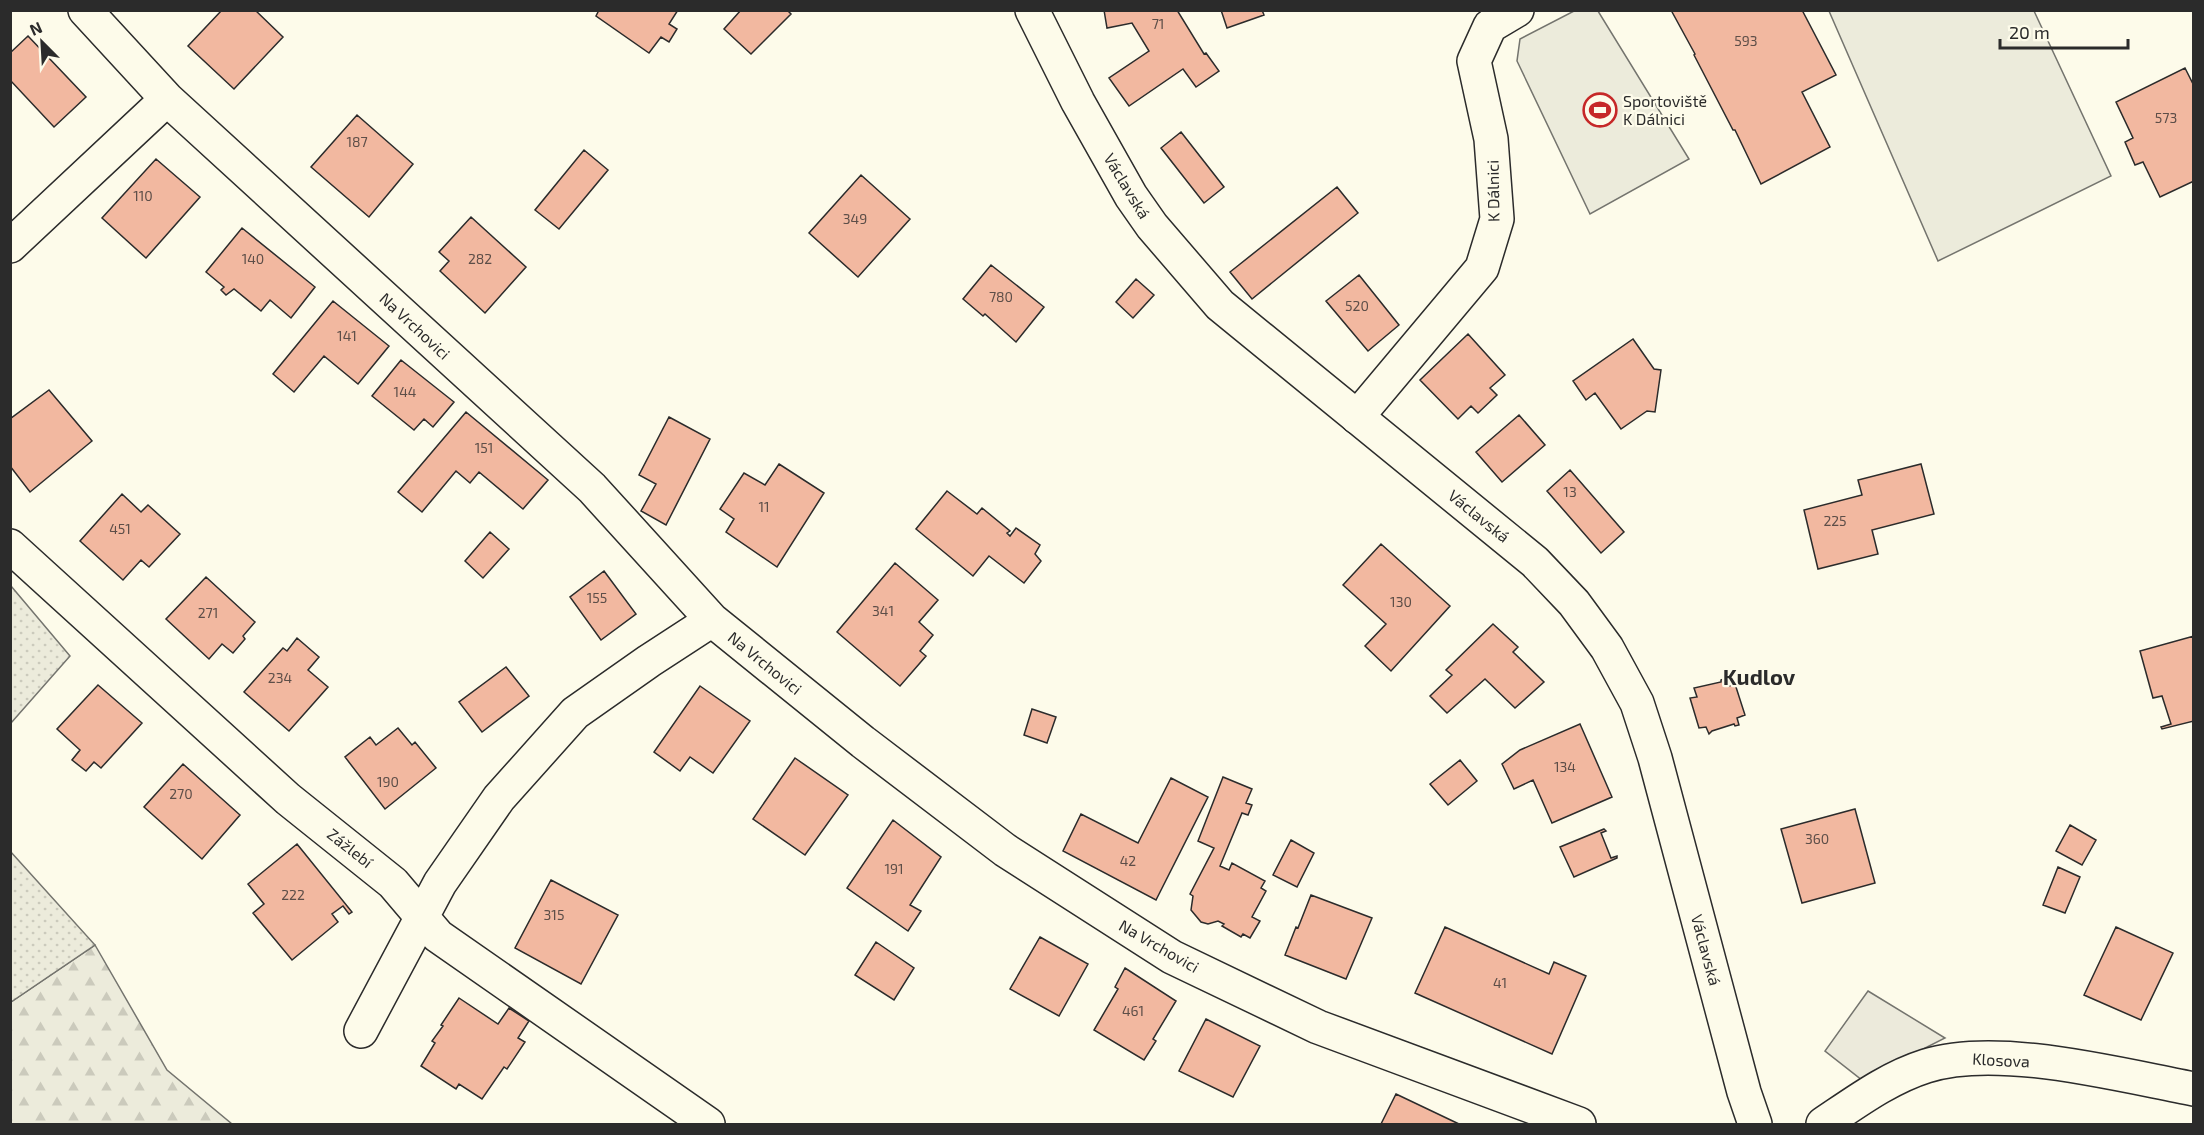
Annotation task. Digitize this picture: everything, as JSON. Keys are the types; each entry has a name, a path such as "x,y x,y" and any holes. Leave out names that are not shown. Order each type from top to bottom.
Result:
{"street":[{"name":"Na Vrchovici","path":"85,10 167,99 592,488 712,620 854,734 1005,850 1172,957 1318,1027 1579,1125"},
{"name":"Václavská","path":"1032,10 1113,164 1152,226 1220,305 1534,562 1574,603 1607,648 1637,703 1655,758 1744,1092 1755,1125"},
{"name":"K Dálnici","path":"1357,417 1482,268 1497,219 1491,139 1474,61 1490,26 1517,10"},
{"path":"10,246 167,99"},
{"name":"Zážlebí","path":"10,546 288,799 393,883 438,936 708,1125"},
{"path":"361,1031 421,915 440,883 499,798 575,713 712,620"},
{"name":"Klosova","path":"1823,1125 1870,1093 1903,1075 1926,1066 1963,1058 2015,1060 2086,1068 2193,1089"}],"green space":[{"name":"Sportoviště K Dálnici","path":"1574,11 1598,11 1689,159 1590,214 1517,61 1520,39"},
{"path":"1829,11 2034,11 2111,176 1938,261"},
{"path":"11,586 70,656 11,723"},
{"path":"10,851 95,945 11,1002 10,1002"},
{"path":"95,945 167,1070 232,1124 11,1124 11,1002"}],"shaded area":[{"path":"1868,991 1945,1038 1862,1080 1825,1051"}],"building":[{"path":"222,10 255,10 283,37 234,89 188,46"},
{"path":"599,10 678,10 669,24 677,29 669,42 661,37 649,53 596,16"},
{"path":"741,10 787,10 791,14 751,54 724,29"},
{"path":"1104,10 1177,10 1204,54 1206,53 1219,71 1196,87 1183,69 1129,106 1109,78 1149,51 1132,23 1107,28"},
{"path":"1221,10 1262,10 1264,15 1227,28"},
{"path":"1671,10 1802,10 1836,75 1802,92 1830,147 1761,184"},
{"path":"28,36 86,97 54,127 10,80 10,53"},
{"path":"2185,68 2194,86 2194,181 2160,197 2143,162 2135,165 2125,142 2133,138 2116,102"},
{"path":"357,115 413,164 369,217 311,167"},
{"path":"1181,132 1224,187 1204,203 1161,148"},
{"path":"584,150 608,170 559,229 535,210"},
{"path":"156,159 200,197 146,258 102,218"},
{"path":"861,175 910,219 858,277 809,233"},
{"path":"1337,187 1358,213 1252,299 1230,272"},
{"path":"471,217 526,267 485,313 440,271 449,261 439,252"},
{"path":"242,228 315,287 291,318 270,300 261,311 234,289 226,295 221,290 224,287 206,272"},
{"path":"991,265 1044,307 1016,342 985,314 983,316 963,299"},
{"path":"1359,275 1399,325 1368,351 1326,301"},
{"path":"1136,279 1154,295 1133,318 1116,302"},
{"path":"333,301 389,346 358,384 324,356 294,392 273,374"},
{"path":"1468,334 1505,375 1490,388 1497,395 1478,413 1471,406 1458,419 1420,380"},
{"path":"1633,339 1654,369 1661,370 1655,412 1647,411 1621,429 1595,393 1586,400 1573,381"},
{"path":"401,360 454,402 433,427 424,419 414,430 372,396"},
{"path":"49,390 92,441 30,492 10,466 10,419"},
{"path":"466,412 548,480 523,509 479,472 470,483 456,471 422,512 398,492"},
{"path":"1519,415 1545,445 1502,482 1476,452"},
{"path":"669,417 710,439 666,525 641,511 656,484 639,475"},
{"path":"779,464 824,493 777,567 726,532 734,519 720,509 744,473 765,485"},
{"path":"1921,464 1934,514 1872,530 1878,554 1818,569 1804,510 1862,495 1858,480"},
{"path":"1570,470 1624,532 1601,553 1547,491"},
{"path":"947,491 977,514 982,508 1010,531 1007,533 1010,536 1016,528 1040,545 1035,554 1041,561 1024,583 989,556 973,576 916,529"},
{"path":"122,494 141,512 148,505 180,534 149,567 141,560 123,580 80,541"},
{"path":"490,532 509,549 483,578 465,561"},
{"path":"1381,544 1450,606 1391,671 1365,646 1386,624 1343,585"},
{"path":"895,563 938,600 919,622 933,635 920,651 926,656 900,686 837,632"},
{"path":"604,571 636,614 601,640 570,597"},
{"path":"206,577 255,622 233,653 222,644 209,659 166,619"},
{"path":"1493,624 1518,647 1513,652 1544,682 1515,708 1485,679 1447,713 1430,696 1452,675 1446,670"},
{"path":"2194,636 2194,721 2162,729 2161,727 2171,724 2162,696 2153,698 2140,651"},
{"path":"297,638 319,657 308,670 328,687 289,731 244,692 283,648 287,651"},
{"path":"506,667 529,696 482,732 459,702"},
{"path":"1726,678 1729,686 1735,684 1745,715 1737,718 1739,725 1734,724 1709,734 1706,727 1699,728 1690,698 1697,697 1694,688 1721,682"},
{"path":"98,685 142,723 101,768 94,762 86,771 72,760 80,750 57,729"},
{"path":"700,686 750,721 713,773 690,757 680,771 654,752"},
{"path":"1032,709 1056,717 1047,743 1024,735"},
{"path":"1580,724 1612,797 1552,823 1533,780 1514,789 1502,764 1520,750"},
{"path":"398,728 412,745 415,742 436,768 385,809 345,757 370,737 376,745"},
{"path":"795,758 848,795 805,855 753,819"},
{"path":"1460,760 1477,781 1448,805 1430,784"},
{"path":"183,764 240,815 202,859 144,807"},
{"path":"1223,777 1252,789 1246,803 1252,805 1248,815 1242,813 1220,866 1229,870 1232,863 1265,881 1261,888 1266,891 1252,917 1260,921 1250,938 1243,934 1241,937 1222,926 1224,924 1218,921 1208,924 1201,922 1191,910 1193,896 1190,894 1214,848 1198,841"},
{"path":"1171,778 1208,797 1156,900 1063,851 1081,814 1138,843"},
{"path":"1855,809 1875,883 1802,903 1781,829"},
{"path":"893,820 941,857 910,905 921,911 908,931 847,888"},
{"path":"2070,825 2096,840 2082,865 2056,851"},
{"path":"1604,829 1606,831 1601,833 1611,858 1617,856 1617,858 1574,877 1560,847"},
{"path":"1291,840 1314,853 1297,887 1273,875"},
{"path":"297,844 352,912 349,914 343,906 332,914 338,922 292,960 253,913 264,904 248,884"},
{"path":"2058,867 2080,877 2065,913 2043,905"},
{"path":"551,880 618,915 581,984 515,948"},
{"path":"1311,895 1372,918 1346,979 1285,955"},
{"path":"1445,927 1549,974 1554,962 1586,976 1552,1054 1415,993"},
{"path":"2116,927 2173,953 2141,1020 2084,995"},
{"path":"1040,937 1088,964 1059,1016 1010,989"},
{"path":"876,942 914,968 894,1000 855,975"},
{"path":"1125,968 1176,1001 1153,1039 1156,1041 1144,1060 1094,1030 1118,989 1115,987"},
{"path":"459,998 498,1024 509,1008 529,1021 518,1038 525,1042 507,1069 504,1067 482,1099 459,1084 456,1089 421,1066 435,1043 432,1041"},
{"path":"1206,1019 1260,1046 1233,1097 1179,1071"},
{"path":"1396,1094 1459,1124 1381,1124"}],"place":[{"name":"Sportoviště K Dálnici","path":"1600,110"}],"district":[{"name":"Kudlov","path":"1759,677"}]}
